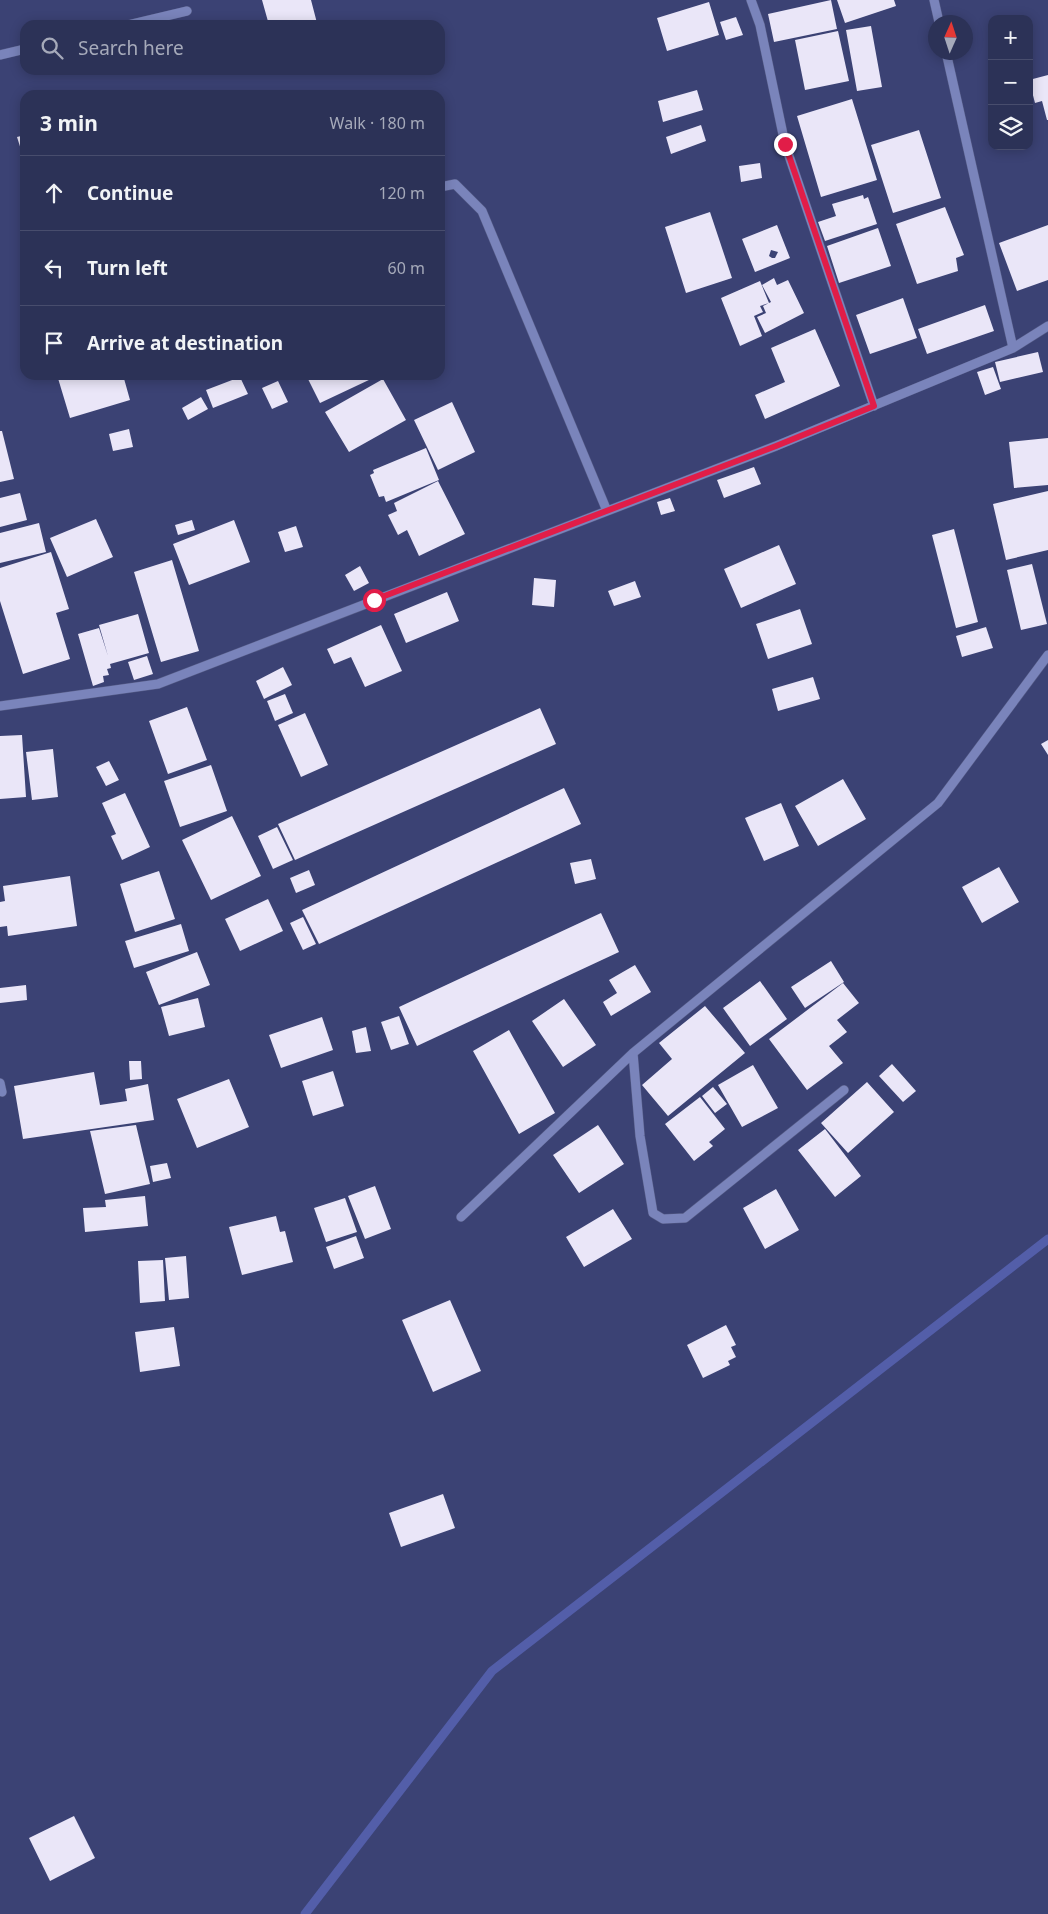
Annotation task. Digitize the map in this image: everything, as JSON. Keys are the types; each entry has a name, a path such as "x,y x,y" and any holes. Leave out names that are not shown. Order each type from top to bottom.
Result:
{"street":[{"path":"751,0 760,26 785,144 874,406"},
{"path":"934,0 937,15"},
{"path":"149,20 187,11"},
{"path":"0,55 20,50"},
{"path":"948,60 1013,348"},
{"path":"445,186 455,184 482,211 607,511"},
{"path":"0,706 158,684 776,446 1013,348 1048,326"},
{"path":"461,1217 633,1053 938,803 1048,655"},
{"path":"633,1053 640,1136 653,1213 663,1219 686,1218 844,1090"}],"building":[{"path":"262,0 311,0 316,20 268,20"},
{"path":"831,0 837,29 774,42 768,14"},
{"path":"837,0 894,0 896,6 845,23"},
{"path":"709,2 719,35 667,51 657,18"},
{"path":"736,17 743,35 726,40 720,22"},
{"path":"871,26 882,87 857,91 846,30"},
{"path":"838,31 849,81 805,90 795,40"},
{"path":"1048,75 1048,120 1042,101 1035,103 1033,79"},
{"path":"697,90 703,110 663,122 658,101"},
{"path":"852,99 877,180 821,197 797,116"},
{"path":"701,125 706,141 671,154 666,137"},
{"path":"919,130 941,198 893,213 871,145"},
{"path":"760,163 762,178 741,182 739,166"},
{"path":"863,195 864,199 868,197 877,224 825,241 818,222 836,216 832,204"},
{"path":"945,207 964,255 956,258 958,271 917,284 896,224"},
{"path":"710,212 732,278 686,293 665,227"},
{"path":"777,225 790,258 755,272 742,239","holes":["771,250 778,252 775,258 769,256"]},
{"path":"1048,225 1048,280 1017,291 999,243"},
{"path":"878,228 891,266 839,283 827,246"},
{"path":"774,278 777,285 788,280 804,313 765,333 757,317 766,313 763,306 771,302 762,285"},
{"path":"760,281 769,303 760,306 763,312 754,316 762,336 740,346 721,298"},
{"path":"903,298 917,338 870,354 856,315"},
{"path":"985,305 994,331 927,354 918,329"},
{"path":"815,329 840,386 765,419 755,395 785,382 771,348"},
{"path":"1038,352 1043,372 1000,382 995,362"},
{"path":"993,367 1001,389 985,395 977,372"},
{"path":"59,380 124,380 130,400 70,418"},
{"path":"232,380 241,380 248,394 213,408 206,390"},
{"path":"308,380 369,380 320,403"},
{"path":"384,380 406,420 349,452 325,412"},
{"path":"278,381 288,402 272,409 262,388"},
{"path":"201,397 208,409 188,420 182,408"},
{"path":"452,402 475,452 438,470 414,420"},
{"path":"129,429 133,447 113,451 109,434"},
{"path":"0,431 2,431 14,479 0,482"},
{"path":"1048,438 1048,485 1014,488 1009,442"},
{"path":"426,448 439,480 386,502 384,496 379,497 370,475 374,473 373,470"},
{"path":"754,467 761,484 724,498 717,480"},
{"path":"438,481 465,534 419,556 407,530 398,535 388,515 397,511 394,503"},
{"path":"1048,491 1048,550 1006,560 993,504"},
{"path":"20,493 27,520 0,527 0,498"},
{"path":"670,498 675,511 661,515 657,502"},
{"path":"96,519 113,557 67,577 50,538"},
{"path":"192,520 195,530 178,535 175,525"},
{"path":"234,520 250,562 189,585 173,544"},
{"path":"39,523 46,552 0,563 0,533"},
{"path":"296,526 303,547 285,552 278,532"},
{"path":"954,529 978,622 956,628 932,535"},
{"path":"779,545 796,584 741,608 724,569"},
{"path":"51,552 69,609 56,613 70,659 23,674 0,601 0,568"},
{"path":"172,560 199,651 161,662 134,572"},
{"path":"1032,564 1047,624 1021,630 1007,570"},
{"path":"360,566 369,583 354,591 345,575"},
{"path":"534,578 556,580 554,607 532,605"},
{"path":"635,581 641,597 614,606 608,591"},
{"path":"447,592 459,621 406,643 394,614"},
{"path":"800,609 812,644 768,659 756,624"},
{"path":"138,614 149,653 110,664 111,668 107,669 109,675 103,676 104,682 93,686 78,634 99,628 108,656 99,625"},
{"path":"381,625 402,671 365,687 351,657 334,664 327,649"},
{"path":"986,627 993,648 962,657 956,636"},
{"path":"147,656 153,674 134,680 128,662"},
{"path":"283,667 292,685 264,699 256,681"},
{"path":"813,677 820,699 778,711 772,689"},
{"path":"285,694 293,713 275,721 267,701"},
{"path":"187,707 207,760 168,774 149,721"},
{"path":"540,708 556,744 295,860 278,824"},
{"path":"305,713 328,765 301,777 278,725"},
{"path":"22,735 26,797 0,799 0,736"},
{"path":"1048,740 1048,755 1041,744"},
{"path":"53,749 58,797 32,800 26,752"},
{"path":"109,761 119,780 106,786 96,767"},
{"path":"211,765 227,811 180,827 164,781"},
{"path":"843,779 866,819 818,846 795,806"},
{"path":"564,788 581,824 319,944 302,910"},
{"path":"125,793 150,847 122,860 111,836 116,834 102,803"},
{"path":"781,803 799,846 764,861 745,818"},
{"path":"232,816 261,876 211,900 182,840"},
{"path":"277,827 293,860 273,869 258,836"},
{"path":"591,859 596,879 575,884 570,863"},
{"path":"999,867 1019,902 982,923 962,887"},
{"path":"309,870 315,885 296,893 290,878"},
{"path":"159,871 175,919 135,932 120,884"},
{"path":"70,876 77,926 8,936 7,926 0,927 0,902 5,901 3,886"},
{"path":"268,899 283,931 240,951 225,919"},
{"path":"601,913 619,952 417,1046 399,1007"},
{"path":"303,917 316,944 303,950 290,923"},
{"path":"181,924 189,951 134,968 125,941"},
{"path":"197,952 210,985 159,1005 146,972"},
{"path":"831,961 844,982 805,1008 791,987"},
{"path":"635,965 651,992 611,1016 603,1002 617,993 609,980"},
{"path":"760,981 787,1019 750,1046 723,1008"},
{"path":"843,983 859,1003 837,1020 847,1032 829,1046 843,1063 807,1090 769,1039"},
{"path":"26,985 27,1000 0,1003 0,988"},
{"path":"198,998 205,1027 169,1036 161,1007"},
{"path":"564,999 596,1045 563,1067 532,1021"},
{"path":"705,1006 745,1053 668,1116 642,1085 672,1059 659,1043"},
{"path":"399,1016 409,1044 391,1050 381,1022"},
{"path":"322,1017 333,1050 281,1068 269,1035"},
{"path":"366,1027 371,1051 356,1053 352,1031"},
{"path":"509,1030 555,1113 519,1134 473,1051"},
{"path":"129,1061 141,1061 142,1079 130,1080"},
{"path":"892,1064 916,1091 903,1102 879,1076"},
{"path":"753,1065 778,1108 742,1127 718,1085"},
{"path":"333,1071 344,1106 313,1116 302,1081"},
{"path":"94,1072 100,1105 127,1101 125,1089 148,1084 154,1120 23,1139 14,1086"},
{"path":"229,1079 249,1127 197,1148 177,1099"},
{"path":"867,1082 894,1112 848,1153 821,1123"},
{"path":"713,1087 727,1104 715,1113 702,1096"},
{"path":"700,1097 725,1129 709,1142 713,1146 694,1161 665,1124"},
{"path":"136,1125 150,1184 105,1194 90,1131"},
{"path":"598,1125 624,1164 579,1193 553,1155"},
{"path":"825,1129 861,1176 835,1197 798,1150"},
{"path":"167,1163 171,1178 153,1182 150,1166"},
{"path":"375,1186 391,1229 365,1239 348,1196"},
{"path":"776,1189 799,1230 765,1249 743,1208"},
{"path":"145,1196 148,1226 85,1232 83,1208 106,1207 105,1200"},
{"path":"345,1198 357,1232 326,1242 314,1208"},
{"path":"613,1209 632,1239 584,1267 566,1237"},
{"path":"276,1216 280,1232 285,1231 293,1262 242,1275 229,1227"},
{"path":"356,1236 364,1258 334,1269 326,1247"},
{"path":"186,1256 189,1298 169,1300 165,1258"},
{"path":"163,1260 165,1301 140,1303 138,1261"},
{"path":"450,1300 481,1371 433,1392 402,1320"},
{"path":"726,1325 736,1345 731,1347 736,1357 728,1361 730,1365 703,1378 687,1345"},
{"path":"174,1327 180,1366 140,1372 135,1332"},
{"path":"443,1494 455,1528 401,1547 389,1513"},
{"path":"74,1816 95,1858 50,1881 29,1838"}],"waterway":[{"path":"305,1914 492,1671 1048,1239"}],"route":[{"path":"374,600 776,446 874,406 785,144"}]}
